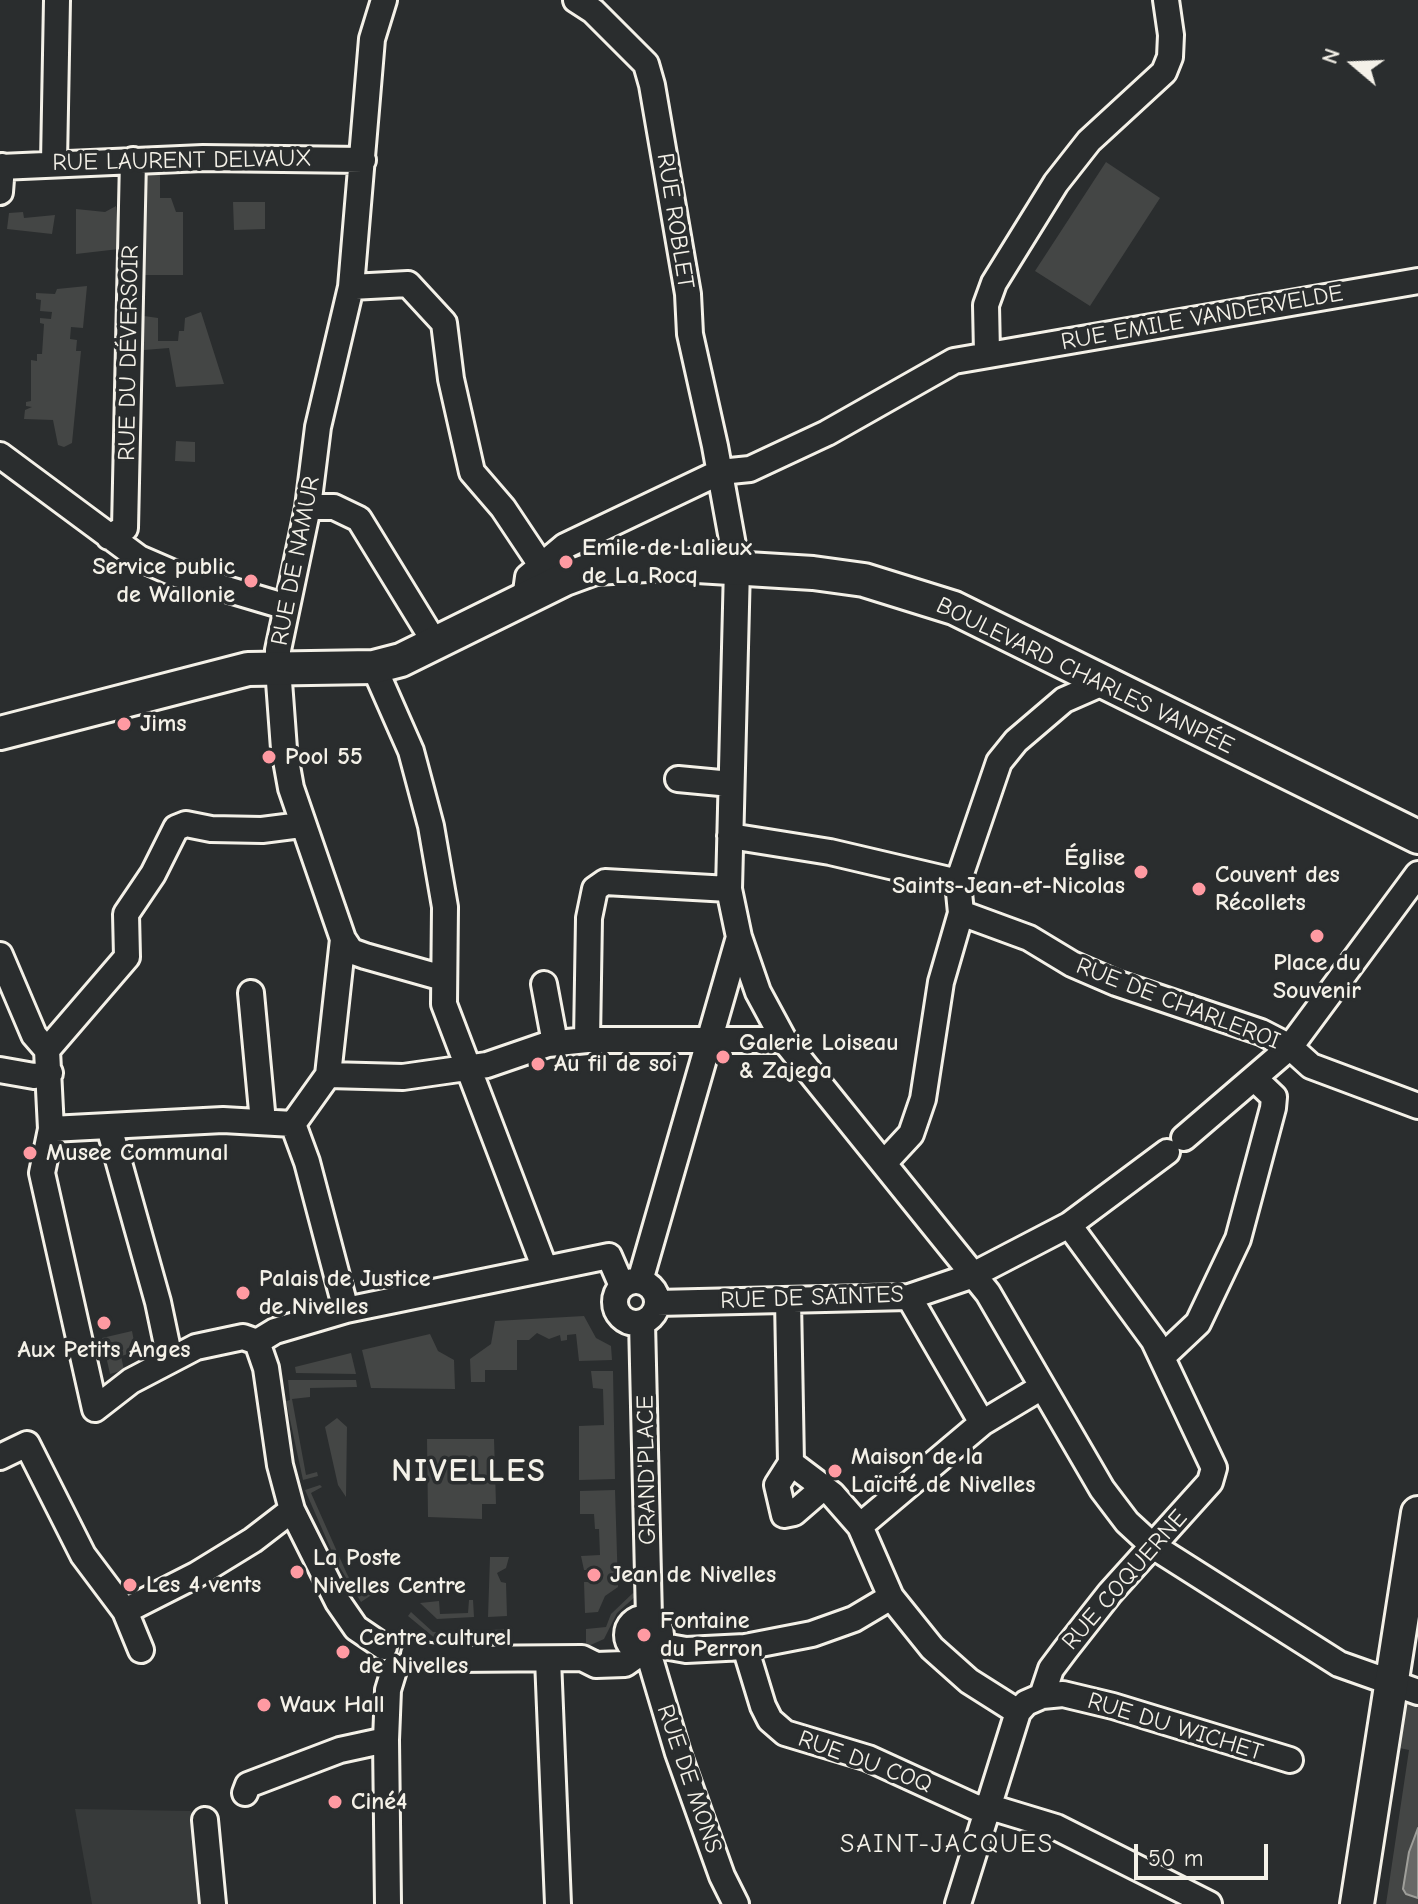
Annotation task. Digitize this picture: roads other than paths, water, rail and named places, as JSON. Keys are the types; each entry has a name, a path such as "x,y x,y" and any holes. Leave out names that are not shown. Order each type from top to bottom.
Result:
{"main road":[{"name":"BOULEVARD CHARLES VANPÉE","path":"0,733 215,676 278,668 374,667 401,660 595,568 629,563 737,567 826,574 913,593 954,608 1418,837"},
{"path":"1357,1904 1404,1688 1418,1513"}],"street":[{"path":"54,162 57,0"},
{"name":"RUE DE NAMUR","path":"343,939 301,825 284,749 278,668 308,507 318,427 351,287 372,39 384,0"},
{"name":"RUE ROBLET","path":"576,0 593,11 646,64 688,294 690,334 737,567 729,889 739,937 758,992 784,1040 885,1162 971,1276 988,1293 1102,1489 1127,1522 1153,1546 1339,1664 1404,1688"},
{"path":"987,353 986,305 994,283 1056,183 1089,141 1164,72 1170,57 1171,35 1166,0"},
{"name":"RUE LAURENT DELVAUX","path":"1,166 133,160 363,160"},
{"name":"RUE DU DÉVERSOIR","path":"109,537 125,528 133,160"},
{"path":"0,192 1,166"},
{"name":"RUE EMILE VANDERVELDE","path":"541,565 565,546 720,472 750,469 827,433 954,361 1418,281"},
{"path":"351,287 408,284 444,323 451,379 472,472 503,508 541,565 528,577 525,599"},
{"path":"0,455 139,558 176,574 287,607"},
{"path":"308,507 334,507 359,519 435,643"},
{"path":"374,667 411,751 431,826 445,907 444,1004 545,1269"},
{"path":"885,1162 911,1134 923,1099 941,982 961,913 958,882 999,762 1016,741 1064,700 1105,682"},
{"path":"678,779 731,784"},
{"path":"0,1070 34,1076 48,1062 127,957 126,914 153,874 176,828 186,824 211,829 262,830 301,825"},
{"path":"730,836 830,852 958,882"},
{"path":"1290,1047 1418,874"},
{"path":"587,1040 589,918 595,889 605,882 729,889"},
{"name":"RUE DE CHARLEROI","path":"961,913 1029,938 1072,964 1116,983 1261,1032 1290,1047 1311,1066 1418,1106"},
{"path":"257,1342 275,1331 346,1310 609,1256 631,1284 653,1289 657,1303 652,1315 642,1322 628,1321 617,1312 615,1298 631,1284 739,937"},
{"path":"343,939 351,951 443,978"},
{"path":"293,1124 328,1075 343,939"},
{"path":"0,955 48,1062 51,1129 42,1173 95,1409 131,1381 196,1347 243,1337 257,1342"},
{"path":"544,984 555,1043"},
{"path":"251,993 263,1122"},
{"path":"328,1075 403,1077 467,1068 555,1043 587,1040 784,1040"},
{"name":"RUE DE SAINTES","path":"657,1303 909,1297 971,1276 1069,1225 1217,1112 1290,1047"},
{"path":"1069,1225 1114,1282 1162,1357 1198,1323 1238,1239 1273,1108 1274,1097 1255,1079"},
{"path":"51,1129 223,1120 293,1124"},
{"path":"293,1124 307,1162 346,1310"},
{"path":"109,1127 170,1359"},
{"path":"909,1297 982,1423"},
{"path":"788,1300 791,1463 777,1485 784,1515 794,1513 824,1487"},
{"name":"GRAND'PLACE","path":"642,1322 649,1618"},
{"path":"257,1342 266,1368 278,1454 292,1510 338,1602 356,1628 398,1656 453,1659 582,1658 596,1665 625,1664 650,1650 659,1626 649,1618 638,1619 627,1631 582,1658"},
{"name":"RUE COQUERNE","path":"1042,1696 1051,1669 1066,1649 1210,1482 1214,1468 1162,1357"},
{"path":"860,1526 982,1423 1042,1387"},
{"path":"0,1457 27,1444 83,1555 125,1611 141,1650"},
{"path":"791,1463 824,1487 860,1526 891,1597 932,1648 969,1681 1018,1712"},
{"path":"125,1611 207,1568 253,1540 292,1510"},
{"path":"627,1631 632,1647 650,1650 745,1647 812,1634 854,1619 891,1597"},
{"name":"RUE DU COQ","path":"745,1647 763,1706 770,1720 785,1733 868,1758 975,1807 991,1808 1056,1827 1209,1904"},
{"name":"RUE DE MONS","path":"650,1650 678,1753 722,1876 736,1904"},
{"path":"388,1904 386,1740 388,1703 398,1656"},
{"path":"548,1659 558,1904"},
{"name":"RUE DU WICHET","path":"1042,1696 1063,1694 1113,1706 1290,1760"},
{"path":"958,1904 991,1808 1018,1712 1026,1703 1042,1696"},
{"path":"245,1793 248,1785 340,1750 386,1740"},
{"path":"205,1820 213,1904"}],"place":[{"name":"Emile de Lalieux de La Rocq","path":"566,562"},
{"name":"Service public de Wallonie","path":"251,581"},
{"name":"Jims","path":"124,724"},
{"name":"Pool 55","path":"269,757"},
{"name":"Église Saints-Jean-et-Nicolas","path":"1141,872"},
{"name":"Couvent des Récollets","path":"1199,889"},
{"name":"Place du Souvenir","path":"1317,936"},
{"name":"Galerie Loiseau & Zajega","path":"723,1057"},
{"name":"Au fil de soi","path":"538,1064"},
{"name":"Musee Communal","path":"30,1153"},
{"name":"Palais de Justice de Nivelles","path":"243,1293"},
{"name":"Aux Petits Anges","path":"104,1323"},
{"name":"Maison de la Laïcité de Nivelles","path":"835,1471"},
{"name":"La Poste Nivelles Centre","path":"297,1572"},
{"name":"Jean de Nivelles","path":"594,1575"},
{"name":"Les 4 vents","path":"130,1585"},
{"name":"Fontaine du Perron","path":"644,1635"},
{"name":"Centre culturel de Nivelles","path":"343,1652"},
{"name":"Waux Hall","path":"264,1705"},
{"name":"Ciné4","path":"335,1802"}],"district":[{"name":"NIVELLES","path":"469,1472"},
{"name":"SAINT-JACQUES","path":"947,1845"}]}
